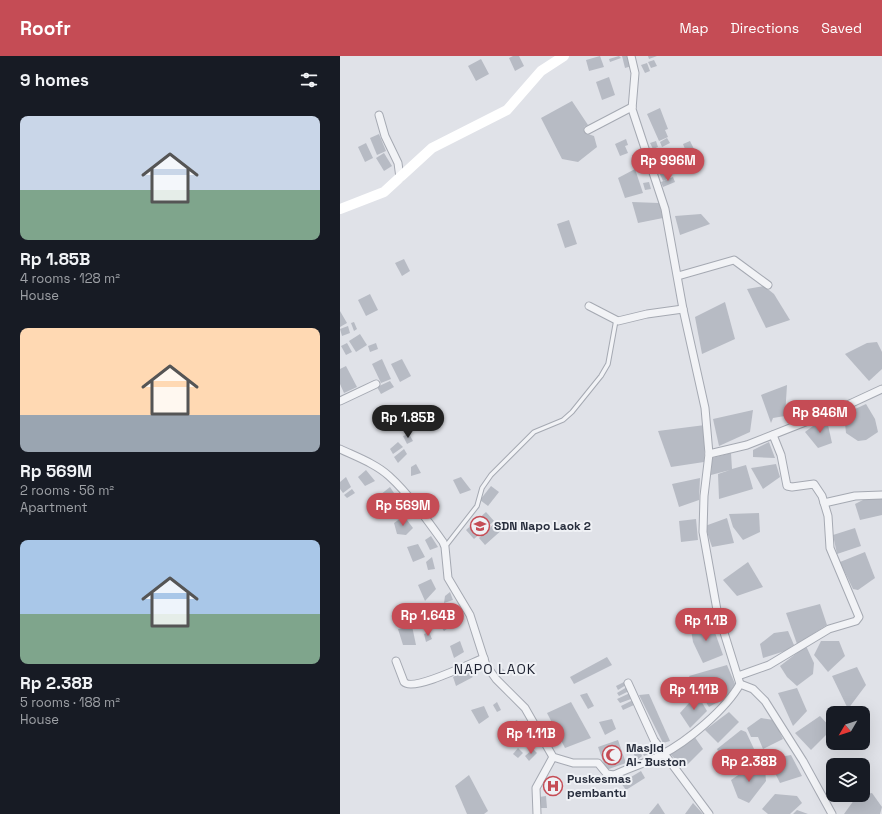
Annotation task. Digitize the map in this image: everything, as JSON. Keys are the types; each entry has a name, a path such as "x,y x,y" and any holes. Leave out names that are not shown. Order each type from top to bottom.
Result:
{"street":[{"path":"340,209 376,196 391,187 432,148 507,110 541,71 564,56"},
{"path":"340,449 363,459 388,475 432,526 445,547 448,578 470,615 484,658 496,679 519,700 528,712 553,757 573,763 598,763 611,775 663,754 702,726 727,703 740,684 716,610 702,532 704,496 709,454 705,408 683,309 666,209 633,116 632,107 635,73 631,56"},
{"path":"588,130 632,107"},
{"path":"379,115 385,136 398,163 400,178"},
{"path":"678,276 734,260 768,285"},
{"path":"589,306 616,320 683,309"},
{"path":"340,401 376,384"},
{"path":"709,454 735,449 773,435 841,408 882,389"},
{"path":"738,676 769,665 829,629 859,619 850,593 830,548 829,526 819,489 814,484 792,487 787,486 781,455 773,435"},
{"path":"824,503 855,496 882,495"},
{"path":"396,661 404,682 412,685 432,679 484,658"},
{"path":"628,683 654,740 709,814"},
{"path":"740,684 753,689 765,701 803,761 832,814"},
{"path":"537,814 536,788 553,757"}],"lane":[{"path":"445,547 477,506 482,488 491,475 534,432 563,420 572,412 601,376 608,364 616,320"}],"building":[{"path":"519,56 524,66 515,71 509,58"},
{"path":"600,56 604,67 589,71 586,60"},
{"path":"619,56 621,58 610,62 609,59"},
{"path":"622,56 629,56 632,66 625,68"},
{"path":"648,56 657,56 649,59"},
{"path":"481,59 489,74 476,81 468,66"},
{"path":"654,60 657,66 651,68 648,62"},
{"path":"647,63 650,71 645,73 641,65"},
{"path":"609,77 615,95 602,100 596,82"},
{"path":"572,101 588,125 584,127 585,133 594,136 597,147 578,162 562,159 541,118"},
{"path":"660,108 668,129 665,130 668,137 659,141 647,114"},
{"path":"379,134 386,151 377,155 370,138"},
{"path":"667,138 670,143 662,147 660,142"},
{"path":"626,139 628,145 625,146 628,153 620,156 615,144"},
{"path":"656,141 658,147 653,149 650,143"},
{"path":"690,141 697,155 694,156 696,162 688,165 686,160 689,159 683,144"},
{"path":"366,143 373,158 365,162 358,147"},
{"path":"670,151 677,169 669,172 660,155"},
{"path":"384,153 392,166 384,171 376,158"},
{"path":"639,153 641,161 638,161 639,164 634,165 632,155"},
{"path":"635,169 643,193 625,198 618,178"},
{"path":"664,170 668,179 663,181 659,172"},
{"path":"673,177 675,182 663,187 661,182"},
{"path":"649,182 651,189 645,190 643,183"},
{"path":"632,202 659,203 663,218 638,223"},
{"path":"701,214 710,224 680,235 675,216"},
{"path":"569,220 577,244 565,248 557,224"},
{"path":"404,259 410,271 402,276 395,263"},
{"path":"764,286 774,294 790,320 766,328 747,289"},
{"path":"370,294 378,310 366,316 358,300"},
{"path":"725,302 735,339 702,354 695,317"},
{"path":"340,311 347,323 340,327"},
{"path":"354,322 357,329 354,331 351,323"},
{"path":"348,326 350,333 342,336 340,329"},
{"path":"360,334 367,345 356,352 349,341"},
{"path":"877,342 882,352 882,369 869,381 845,354 867,343"},
{"path":"347,343 352,352 346,355 341,346"},
{"path":"376,343 378,349 370,352 368,346"},
{"path":"382,359 391,379 381,383 372,364"},
{"path":"402,359 411,376 400,382 391,364"},
{"path":"346,366 357,387 344,393 340,384 340,369"},
{"path":"390,381 394,387 381,394 377,387"},
{"path":"787,385 785,416 773,418 771,423 761,395"},
{"path":"866,404 875,419 878,432 866,440 858,441 846,433 844,414"},
{"path":"753,410 750,432 719,446 713,419"},
{"path":"821,420 828,425 832,443 818,448 805,432"},
{"path":"705,425 704,462 671,467 658,431"},
{"path":"409,434 413,441 407,444 403,436"},
{"path":"398,442 403,447 393,454 390,449"},
{"path":"769,442 775,458 753,457 753,450"},
{"path":"404,449 407,454 398,463 394,457"},
{"path":"731,453 732,469 746,465 753,489 719,499 718,474 730,470 711,475 712,458"},
{"path":"416,464 421,473 411,476 411,467"},
{"path":"776,464 780,477 763,489 751,468"},
{"path":"366,470 375,481 365,486 358,477"},
{"path":"346,477 351,487 343,493 340,489 340,482"},
{"path":"461,477 471,490 460,494 453,480"},
{"path":"700,478 699,500 679,507 672,484"},
{"path":"491,486 499,492 488,506 480,500"},
{"path":"390,487 398,499 388,506 380,495"},
{"path":"352,489 355,493 347,498 344,495"},
{"path":"867,498 882,498 882,515 860,520 855,504"},
{"name":"SDN Napo Laok 2","path":"486,512 494,521 474,539 466,530"},
{"path":"759,513 760,532 743,540 733,527 729,514"},
{"path":"404,516 413,528 406,535 397,534 394,523"},
{"path":"727,518 734,543 712,547 705,526"},
{"path":"696,519 698,540 681,542 679,521"},
{"path":"497,521 504,528 485,545 479,538"},
{"path":"855,528 861,546 837,554 833,535"},
{"path":"431,536 438,547 430,550 425,540"},
{"path":"418,544 425,557 413,562 407,547"},
{"path":"865,552 875,578 858,590 853,589 840,562"},
{"path":"432,557 435,569 428,570 426,562"},
{"path":"748,562 763,587 737,596 723,580"},
{"path":"431,579 436,589 425,601 418,585"},
{"path":"450,592 453,600 444,603 445,596"},
{"path":"820,604 827,625 797,644 786,613"},
{"path":"451,606 457,622 444,631 436,620"},
{"path":"432,619 435,624 424,625 423,621"},
{"path":"706,620 713,627 723,655 703,663 693,642 691,630"},
{"path":"412,626 416,645 403,645 398,629"},
{"path":"788,631 794,645 785,651 763,658 760,644 774,633"},
{"path":"429,632 432,639 426,642 424,634"},
{"path":"460,641 464,652 454,658 450,646"},
{"path":"821,641 839,641 845,656 828,672 814,655"},
{"path":"806,646 814,663 813,674 797,686 787,677 780,666"},
{"path":"607,657 612,665 574,684 570,677"},
{"path":"727,665 735,684 728,696 709,707 689,676"},
{"path":"500,666 505,671 501,674 497,669"},
{"path":"857,667 866,685 850,706 847,706 832,676"},
{"path":"466,670 473,677 456,686 453,677"},
{"path":"624,682 626,685 618,690 616,686"},
{"path":"627,687 629,691 619,696 617,693"},
{"path":"797,688 807,711 793,726 778,693"},
{"path":"587,693 594,706 588,709 580,695"},
{"path":"630,693 631,699 620,703 617,699"},
{"path":"649,694 670,741 663,743 639,695"},
{"path":"697,694 707,711 690,728 680,713"},
{"path":"633,700 634,705 623,710 621,706"},
{"path":"497,702 501,710 497,712 493,705"},
{"path":"571,702 591,738 565,748 547,713"},
{"path":"484,706 489,717 479,724 471,710"},
{"path":"729,712 739,722 718,743 705,730"},
{"path":"820,716 826,722 826,735 811,750 795,733"},
{"path":"761,718 774,720 783,739 763,749 758,737 751,737 747,728"},
{"path":"612,719 616,729 605,735 599,722"},
{"path":"517,720 522,729 516,735 511,723"},
{"path":"741,730 746,732 755,751 728,771 717,749"},
{"path":"525,731 529,736 520,743 517,737"},
{"path":"694,736 703,749 684,768 670,754"},
{"name":"Masjid Al- Buston","path":"618,740 626,763 606,770 598,747"},
{"path":"652,744 655,751 644,756 641,749"},
{"path":"638,746 642,756 637,760 631,749"},
{"path":"518,748 523,753 518,758 513,754"},
{"path":"533,749 537,753 529,761 525,756"},
{"path":"791,755 802,776 780,783 768,759"},
{"path":"753,765 765,769 766,781 749,803 738,798 731,780"},
{"path":"641,771 645,778 626,790 621,783"},
{"path":"469,775 488,811 484,814 467,814 455,786"},
{"name":"Puskesmas pembantu","path":"555,779 559,788 551,793 546,784"},
{"path":"870,793 872,793 882,807 880,814 844,814 853,802 870,802"},
{"path":"775,794 797,796 802,803 790,814 768,814 762,809"},
{"path":"546,796 547,808 539,808 539,797"},
{"path":"658,803 665,814 649,814"},
{"path":"693,803 703,814 685,814"},
{"path":"797,810 808,814 793,814"}],"place":[{"name":"SDN Napo Laok 2","path":"480,526"},
{"name":"Masjid Al- Buston","path":"612,755"},
{"name":"Puskesmas pembantu","path":"553,786"}],"district":[{"name":"NAPO LAOK","path":"495,669"}]}
